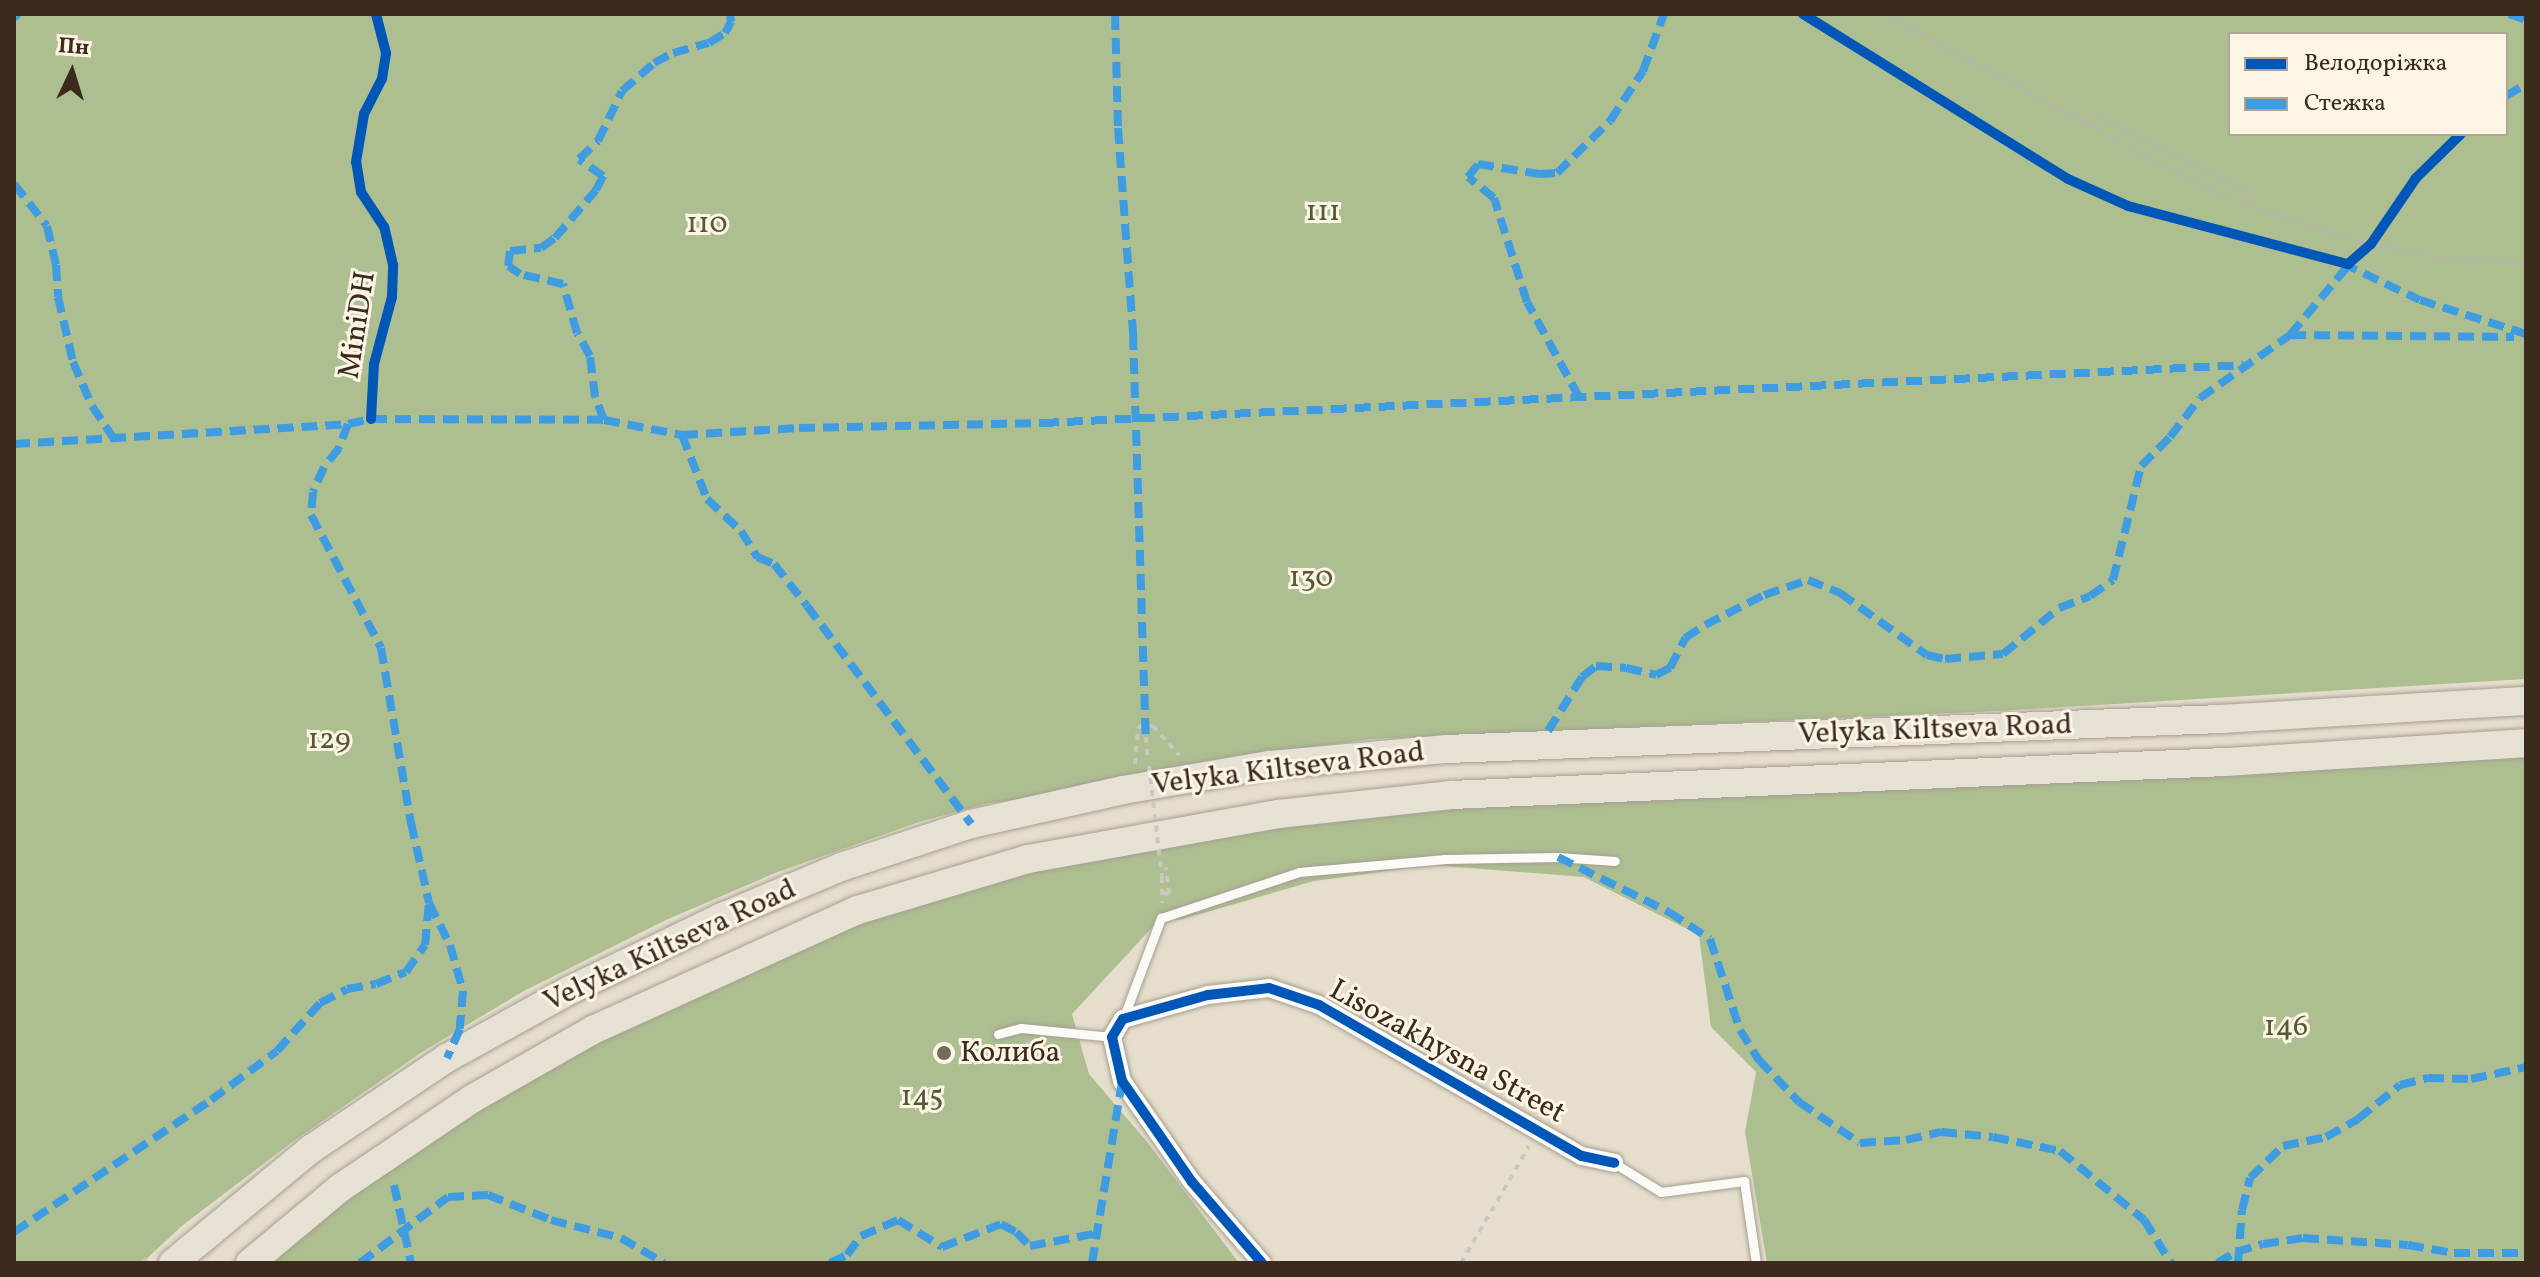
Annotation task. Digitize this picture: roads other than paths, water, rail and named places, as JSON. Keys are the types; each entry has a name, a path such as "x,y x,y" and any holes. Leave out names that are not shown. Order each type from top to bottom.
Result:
{"main road":[{"name":"Velyka Kiltseva Road","path":"173,1263 311,1149 447,1058 570,990 720,918 841,867 971,824 1123,790 1270,765 1447,749 2222,719 2526,701"},
{"name":"Velyka Kiltseva Road","path":"250,1263 340,1188 472,1099 593,1030 858,910 1028,859 1279,814 1451,795 2226,762 2526,743"}],"street":[{"name":"Lisozakhysna Street","path":"1123,1019 1208,995 1269,988 1319,1005 1582,1156 1614,1163"},
{"path":"1123,1019 1112,1037 1122,1081 1192,1182 1262,1263"}],"lane":[{"path":"1123,1019 1161,918 1299,872 1445,859 1558,857 1615,861"},
{"path":"998,1034 1021,1028 1112,1037"},
{"path":"1614,1163 1661,1192 1744,1181 1756,1263"}],"tram line":[{"path":"1885,14 2156,162 2251,207 2363,242 2441,259 2526,264"},
{"path":"2093,114 2250,194"}],"place":[{"name":"Колиба","path":"944,1053"}],"park label":[{"name":"111","path":"1323,212"},
{"name":"110","path":"707,224"},
{"name":"130","path":"1311,578"},
{"name":"129","path":"329,740"},
{"name":"146","path":"2286,1027"},
{"name":"145","path":"922,1097"}]}
